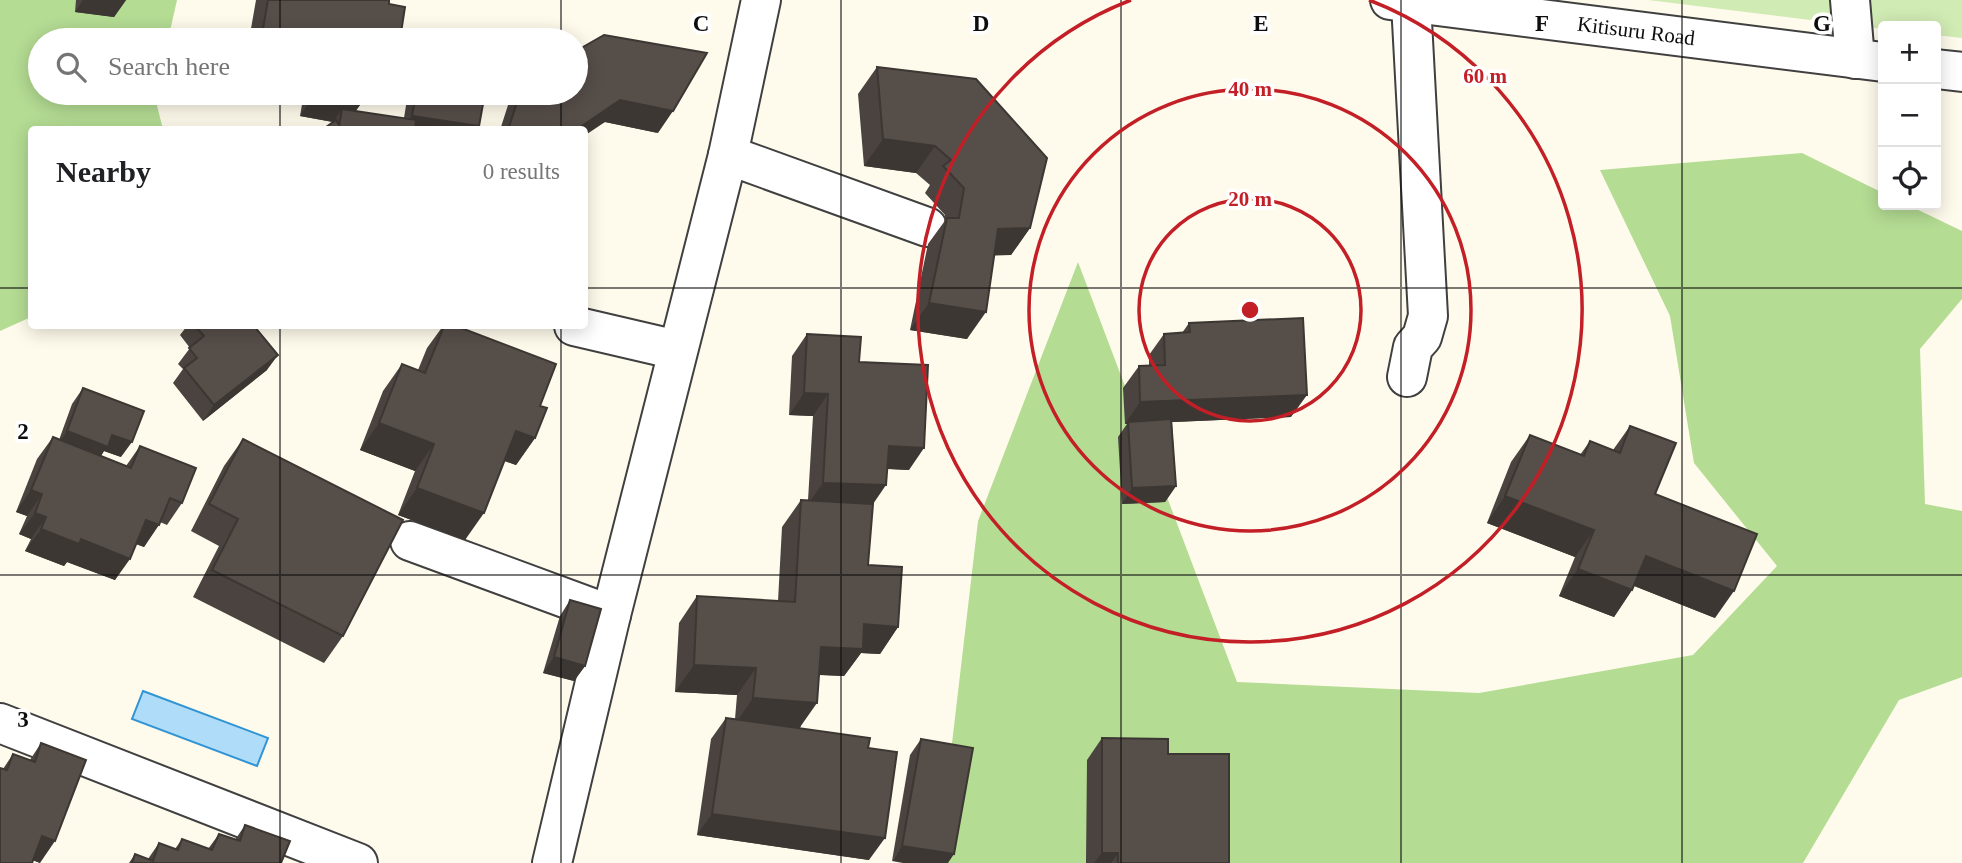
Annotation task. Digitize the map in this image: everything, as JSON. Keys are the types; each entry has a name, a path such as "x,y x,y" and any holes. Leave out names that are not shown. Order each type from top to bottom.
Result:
{"street":[{"path":"552,863 611,614 728,155 761,0"},
{"path":"1850,0 1869,61"},
{"path":"1400,1 1428,316 1422,337 1413,347 1407,377"},
{"name":"Kitisuru Road","path":"1400,1 1869,61"},
{"path":"1941,70 1962,72"},
{"path":"728,155 928,227"},
{"path":"587,329 677,350"},
{"path":"410,541 611,614"},
{"path":"0,723 358,863"}],"green space":[{"path":"0,0 177,0 171,28 28,28 28,105 157,105 162,126 28,126 28,318 0,331"},
{"path":"1648,0 1962,0 1962,38 1941,36 1941,21 1878,21 1878,28"},
{"path":"1802,153 1878,191 1878,210 1918,210 1962,231 1962,299 1920,349 1925,504 1962,511 1962,677 1899,700 1803,863 938,863 978,521 1078,262 1237,682 1479,693 1693,655 1777,566 1694,463 1670,316 1600,170"}],"water":[{"path":"143,691 268,738 257,766 132,719"}],"building":[{"path":"268,0 389,0 389,4 405,7 402,28 263,28"},
{"path":"604,35 707,53 673,111 620,100 582,126 509,126 516,105 588,105 588,44"},
{"path":"877,67 976,79 1047,158 1030,228 998,229 986,312 929,303 947,218 959,218 964,188 943,166 951,160 935,146 883,139"},
{"path":"414,105 483,105 479,126 412,116"},
{"path":"342,109 416,120 415,126 339,126"},
{"path":"336,120 340,126 328,126"},
{"path":"1303,318 1307,395 1140,402 1139,366 1165,365 1164,334 1190,332 1189,323"},
{"path":"198,329 256,329 278,355 214,405 184,368 197,358 189,348 204,336"},
{"path":"443,329 464,329 556,364 540,406 547,408 535,438 516,431 484,513 417,488 434,444 379,423 402,364 425,373"},
{"path":"807,334 861,337 859,362 928,365 924,448 889,446 886,485 823,483 828,394 804,393"},
{"path":"83,388 144,411 132,442 112,435 108,447 67,431"},
{"path":"1171,419 1176,486 1132,488 1128,422"},
{"path":"1630,426 1676,443 1655,494 1757,534 1734,591 1646,556 1632,590 1578,569 1594,530 1505,496 1530,435 1584,456 1590,441 1620,453"},
{"path":"53,437 131,468 140,446 196,468 182,503 170,498 159,525 146,520 130,559 81,539 79,544 41,529 46,517 35,513 42,494 31,490"},
{"path":"243,439 403,520 343,636 212,570 238,519 209,504"},
{"path":"801,500 873,504 868,565 902,567 898,627 864,624 863,649 821,647 817,703 753,698 756,668 694,665 697,596 795,602"},
{"path":"570,600 601,609 585,666 554,657"},
{"path":"726,718 870,738 868,748 897,752 885,838 712,814"},
{"path":"1102,738 1168,739 1168,754 1229,754 1229,863 1118,863 1118,853 1102,853"},
{"path":"921,739 973,748 954,854 902,846"},
{"path":"41,743 86,760 55,841 42,836 32,863 0,863 0,768 7,770 13,754 35,762"},
{"path":"245,825 290,841 281,863 132,863 135,854 153,861 159,843 178,850 182,839 212,850 219,834 240,841"}]}
